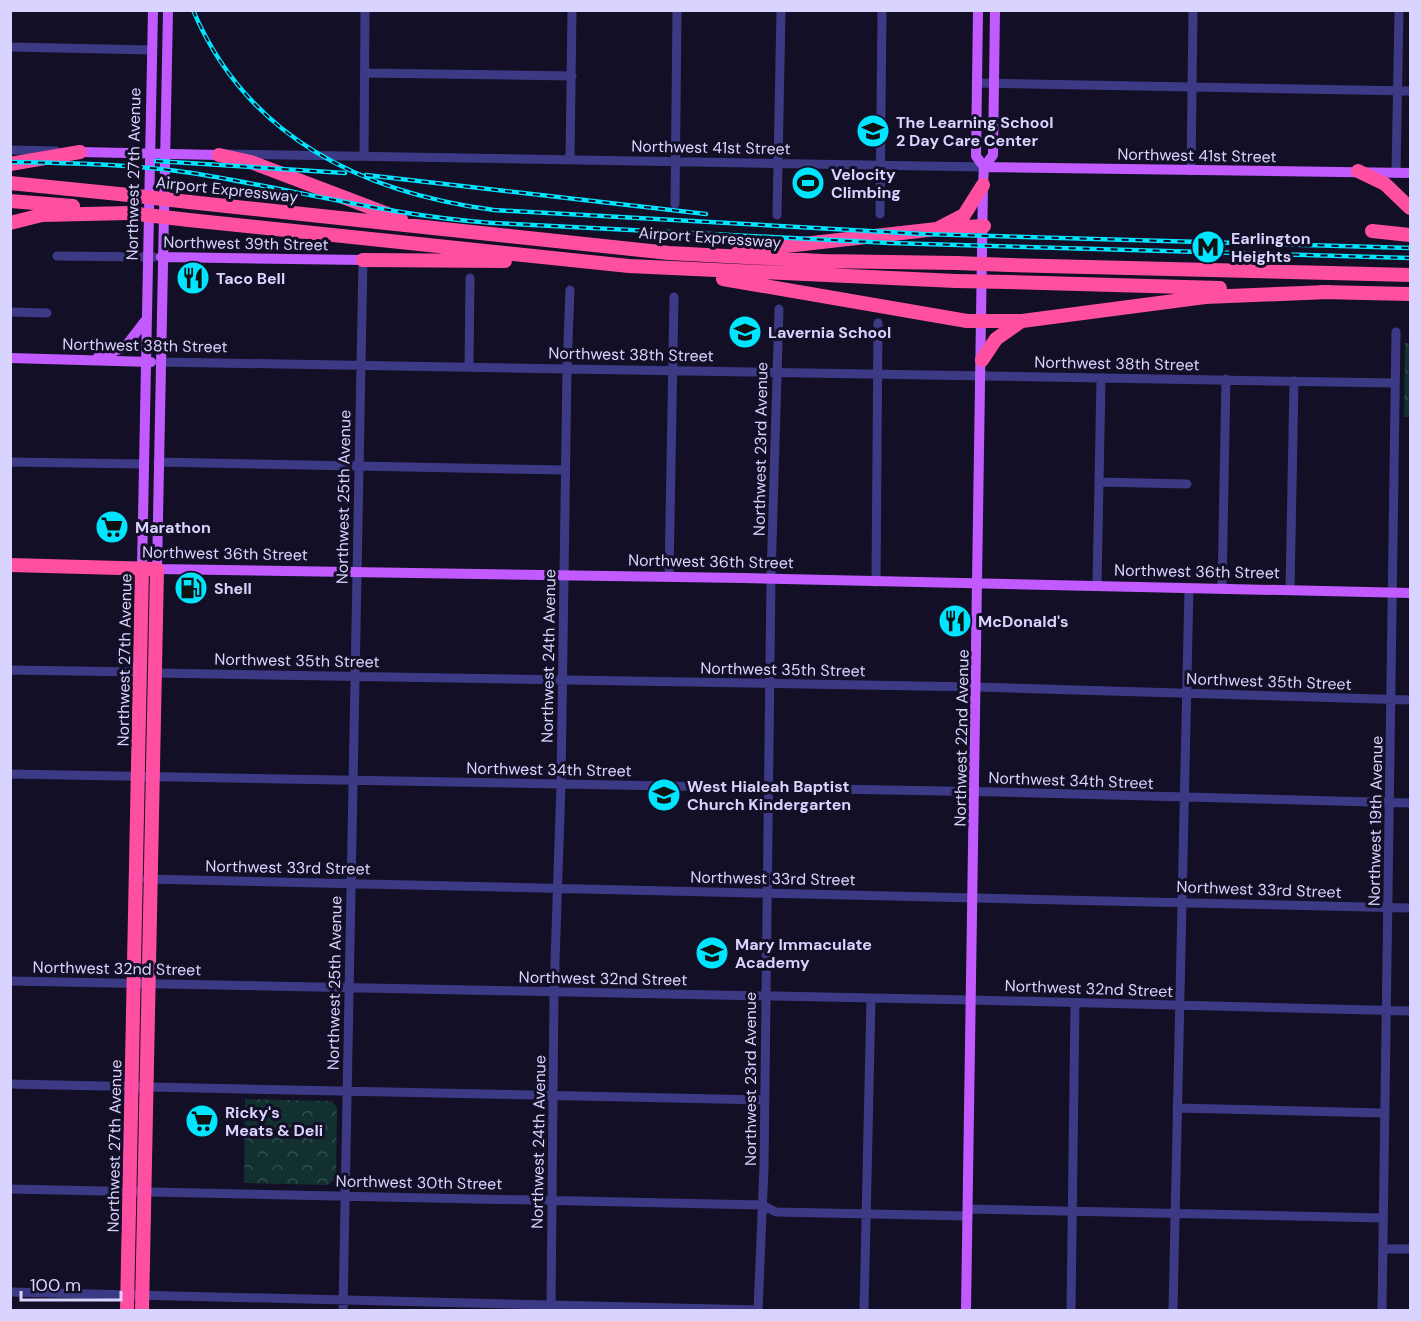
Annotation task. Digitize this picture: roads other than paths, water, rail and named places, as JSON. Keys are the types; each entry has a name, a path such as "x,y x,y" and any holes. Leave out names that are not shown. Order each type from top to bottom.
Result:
{"highway":[{"path":"10,164 80,152"},
{"path":"219,154 251,162 357,204 429,228"},
{"path":"1358,171 1385,184 1410,208"},
{"name":"Airport Expressway","path":"10,183 669,253 822,261 1410,275"},
{"path":"937,229 964,215 984,185"},
{"name":"Airport Expressway","path":"10,201 555,260 692,271 1410,294"},
{"path":"10,223 42,214 129,213"},
{"path":"669,253 777,247 984,226"},
{"path":"1372,231 1410,235"},
{"path":"363,260 472,262 555,260"},
{"path":"692,271 732,281 967,321 1022,321 1205,297 1329,292"},
{"path":"982,360 1001,334 1022,321"},
{"name":"Northwest 36th Street","path":"10,565 157,568"},
{"name":"Northwest 27th Avenue","path":"142,568 150,677 152,777 142,1311"},
{"name":"Northwest 27th Avenue","path":"127,1311 138,777 150,677 157,568"}],"main road":[{"name":"Northwest 27th Avenue","path":"142,568 153,10"},
{"name":"Northwest 27th Avenue","path":"157,568 163,153 168,10"},
{"name":"Northwest 22nd Avenue","path":"978,10 976,156 984,167"},
{"name":"Northwest 22nd Avenue","path":"966,1311 976,792 984,167 993,154 995,10"},
{"path":"166,77 152,50 167,33"},
{"name":"Northwest 41st Street","path":"80,152 219,154"},
{"name":"Northwest 41st Street","path":"984,167 1410,173"},
{"name":"Northwest 39th Street","path":"161,257 363,260"},
{"path":"76,359 104,356 120,350 131,341 146,318"},
{"name":"Northwest 38th Street","path":"10,358 159,362"},
{"path":"144,438 152,458 158,462"},
{"name":"Northwest 36th Street","path":"157,568 771,578 1410,593"}],"street":[{"path":"364,156 365,10"},
{"path":"570,160 572,10"},
{"path":"675,204 677,10"},
{"path":"777,214 781,10"},
{"path":"880,214 882,10"},
{"path":"1191,171 1193,10"},
{"path":"1396,172 1399,10"},
{"path":"10,47 152,50"},
{"path":"365,73 572,76"},
{"path":"976,83 1410,91"},
{"name":"Northwest 41st Street","path":"10,150 80,152"},
{"name":"Northwest 41st Street","path":"219,154 984,167"},
{"name":"Northwest 39th Street","path":"57,256 161,257"},
{"name":"Northwest 25th Avenue","path":"343,1311 363,260"},
{"path":"469,366 470,278"},
{"name":"Northwest 24th Avenue","path":"551,1308 554,992 561,784 570,290"},
{"path":"669,576 674,297"},
{"name":"Northwest 23rd Avenue","path":"758,1311 764,1100 771,578 779,309"},
{"path":"10,312 47,313"},
{"path":"876,582 878,323"},
{"name":"Northwest 19th Avenue","path":"1382,1311 1396,332"},
{"name":"Northwest 38th Street","path":"159,362 1395,383"},
{"path":"1097,585 1101,379"},
{"path":"1222,588 1226,379"},
{"path":"1290,590 1294,381"},
{"path":"10,462 144,464"},
{"path":"158,462 565,470"},
{"path":"1099,482 1187,484"},
{"path":"1173,1311 1189,588"},
{"name":"Northwest 35th Street","path":"10,670 150,677 354,676 977,687 1410,700"},
{"name":"Northwest 34th Street","path":"10,774 1410,802"},
{"name":"Northwest 33rd Street","path":"136,879 766,894 974,896 1410,908"},
{"name":"Northwest 32nd Street","path":"10,981 972,999 1410,1011"},
{"path":"864,1311 871,998"},
{"path":"1071,1311 1075,1003"},
{"path":"10,1084 764,1100"},
{"path":"1177,1108 1384,1113"},
{"name":"Northwest 30th Street","path":"10,1189 762,1205 776,1212 866,1215 1072,1210 1383,1218"},
{"path":"1383,1249 1410,1249"},
{"path":"10,1292 343,1299 551,1308 758,1311"}],"railway":[{"path":"193,10 216,55 245,93 278,125 315,152 356,173 400,190 446,202 494,210 923,234 1410,248"},
{"path":"156,161 345,173"},
{"path":"10,162 101,164 169,170 229,179 379,208 493,223 890,243 1410,258"},
{"path":"366,175 706,214"}],"place":[{"name":"The Learning School 2 Day Care Center","path":"873,131"},
{"name":"Velocity Climbing","path":"808,183"},
{"name":"Earlington Heights","path":"1208,247"},
{"name":"Taco Bell","path":"193,278"},
{"name":"Lavernia School","path":"745,332"},
{"name":"Marathon","path":"112,527"},
{"name":"Shell","path":"191,588"},
{"name":"McDonald's","path":"955,621"},
{"name":"West Hialeah Baptist Church Kindergarten","path":"664,795"},
{"name":"Mary Immaculate Academy","path":"712,953"},
{"name":"Ricky's Meats & Deli","path":"202,1121"}]}
